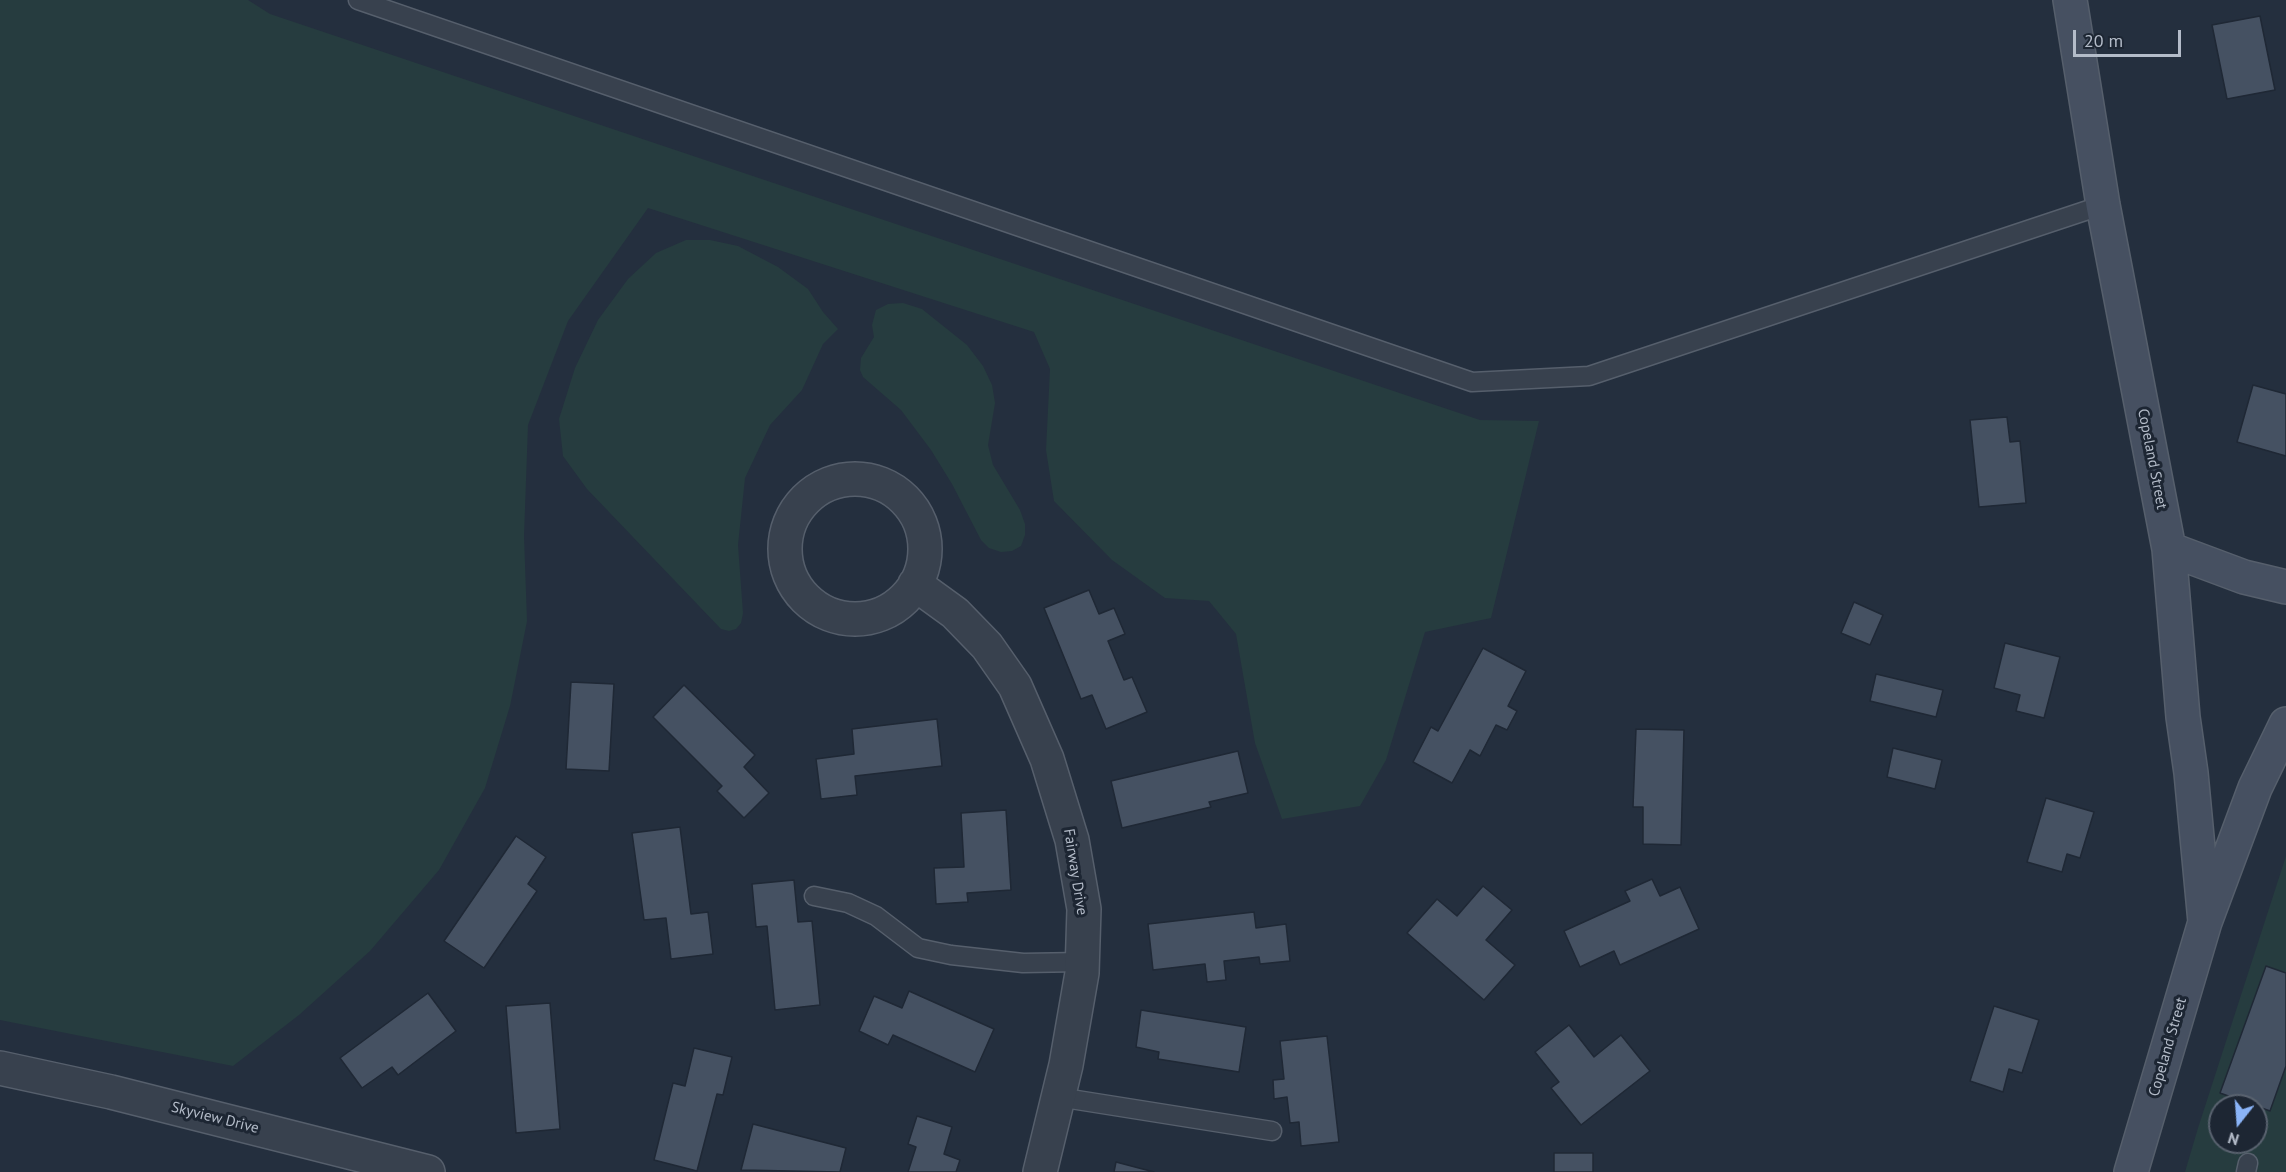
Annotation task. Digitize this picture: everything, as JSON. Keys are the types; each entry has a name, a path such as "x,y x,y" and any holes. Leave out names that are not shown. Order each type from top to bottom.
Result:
{"street":[{"name":"Copeland Street","path":"2070,0 2103,205 2169,549 2183,717 2191,773 2205,922"},
{"path":"846,479 861,479 891,489 913,510 924,539 922,570 915,584 907,596 876,615 854,618 839,617 825,612 802,594 793,582 788,569 785,539 795,512 805,499 817,490 846,479"},
{"path":"2169,549 2244,577 2286,587"},
{"name":"Fairway Drive","path":"915,584 955,613 987,646 1015,686 1047,759 1072,840 1084,909 1082,962 1066,1065 1040,1172"},
{"name":"Copeland Street","path":"2131,1172 2205,922 2255,788 2283,729"},
{"name":"Skyview Drive","path":"0,1068 111,1092 428,1172"}],"lane":[{"path":"358,0 1472,382 1589,376 2103,205"},
{"path":"814,896 848,903 876,916 918,948 951,955 1023,963 1082,962"},
{"path":"1058,1097 1272,1131"}],"green space":[{"path":"0,0 248,0 270,14 1480,420 1539,421 1491,618 1425,632 1386,760 1360,806 1282,819 1255,743 1236,634 1209,601 1165,598 1112,560 1054,501 1046,450 1050,369 1034,332 648,208 568,321 528,425 524,536 527,621 510,706 485,788 439,870 370,951 299,1015 233,1066 0,1020"},
{"path":"686,240 710,240 738,246 778,267 808,289 838,329 823,344 802,390 770,425 745,478 738,545 743,613 741,623 736,629 729,631 721,629 587,489 563,456 559,419 575,368 598,320 628,279 656,253"},
{"path":"903,303 922,309 967,345 983,366 992,385 995,403 988,445 993,465 1020,510 1025,524 1025,535 1021,546 1012,551 1001,552 989,548 981,540 952,484 931,450 901,410 863,377 860,370 861,358 874,337 872,325 876,310 888,304"},
{"path":"2286,856 2286,1172 2185,1172 2208,1097 2208,1154 2268,1154 2268,1094 2209,1094"}],"building":[{"path":"2260,16 2275,90 2227,99 2212,25"},
{"path":"2253,385 2286,394 2286,456 2237,442"},
{"path":"2007,417 2010,442 2020,441 2026,503 1979,507 1970,420"},
{"path":"1089,590 1099,614 1114,608 1125,634 1108,641 1124,680 1132,677 1147,712 1106,729 1092,695 1081,699 1044,608"},
{"path":"1854,602 1883,615 1870,645 1841,633"},
{"path":"2005,643 2060,657 2044,718 2016,711 2020,695 1994,688"},
{"path":"1483,648 1526,671 1508,706 1517,711 1507,730 1496,725 1480,756 1470,750 1452,783 1413,762 1431,727 1438,731"},
{"path":"1876,674 1943,690 1936,717 1870,701"},
{"path":"571,682 614,684 609,771 566,769"},
{"path":"684,685 755,755 744,767 769,793 744,818 717,791 722,786 653,717"},
{"path":"937,719 942,766 855,776 857,795 821,799 816,759 854,754 852,729"},
{"path":"1636,729 1684,730 1681,845 1643,844 1643,807 1633,807"},
{"path":"1893,748 1942,760 1935,789 1887,777"},
{"path":"1238,751 1248,793 1209,802 1211,807 1122,828 1111,781"},
{"path":"2046,798 2094,812 2080,858 2067,854 2062,872 2027,862"},
{"path":"1006,810 1011,890 967,893 968,902 936,904 934,868 964,867 961,813"},
{"path":"680,827 691,914 708,912 713,954 671,959 666,918 644,920 632,833"},
{"path":"516,836 546,857 528,884 537,891 484,968 444,941"},
{"path":"1652,879 1660,896 1680,887 1699,929 1620,965 1614,951 1580,967 1564,931 1630,901 1625,891"},
{"path":"794,880 798,922 812,921 820,1005 775,1010 767,926 756,927 752,884"},
{"path":"1483,886 1512,910 1486,940 1515,965 1484,1000 1407,933 1437,899 1457,916"},
{"path":"1254,912 1256,928 1286,924 1290,961 1260,964 1259,957 1224,961 1226,980 1207,982 1205,964 1153,970 1148,924"},
{"path":"2266,966 2286,973 2286,1066 2270,1111 2268,1110 2268,1094 2220,1093"},
{"path":"909,991 994,1029 975,1072 893,1035 888,1045 859,1031 874,996 902,1008"},
{"path":"428,993 456,1031 398,1075 392,1067 362,1088 340,1058"},
{"path":"550,1003 560,1129 516,1133 506,1006"},
{"path":"1994,1006 2039,1020 2022,1073 2009,1069 2003,1092 1970,1081"},
{"path":"1141,1010 1246,1027 1239,1072 1158,1059 1159,1052 1136,1047"},
{"path":"1569,1025 1594,1057 1621,1035 1650,1071 1581,1125 1551,1088 1559,1082 1535,1052"},
{"path":"1327,1036 1339,1142 1301,1146 1299,1122 1290,1123 1287,1097 1274,1099 1273,1080 1284,1079 1280,1041"},
{"path":"694,1048 732,1057 723,1095 717,1094 697,1171 654,1160 673,1083 685,1086"},
{"path":"917,1116 952,1127 944,1154 960,1160 956,1172 908,1172 916,1147 908,1144"},
{"path":"753,1124 846,1148 840,1172 741,1170"},
{"path":"1554,1153 1593,1153 1593,1172 1554,1172"},
{"path":"1116,1162 1154,1172 1114,1172"}]}
